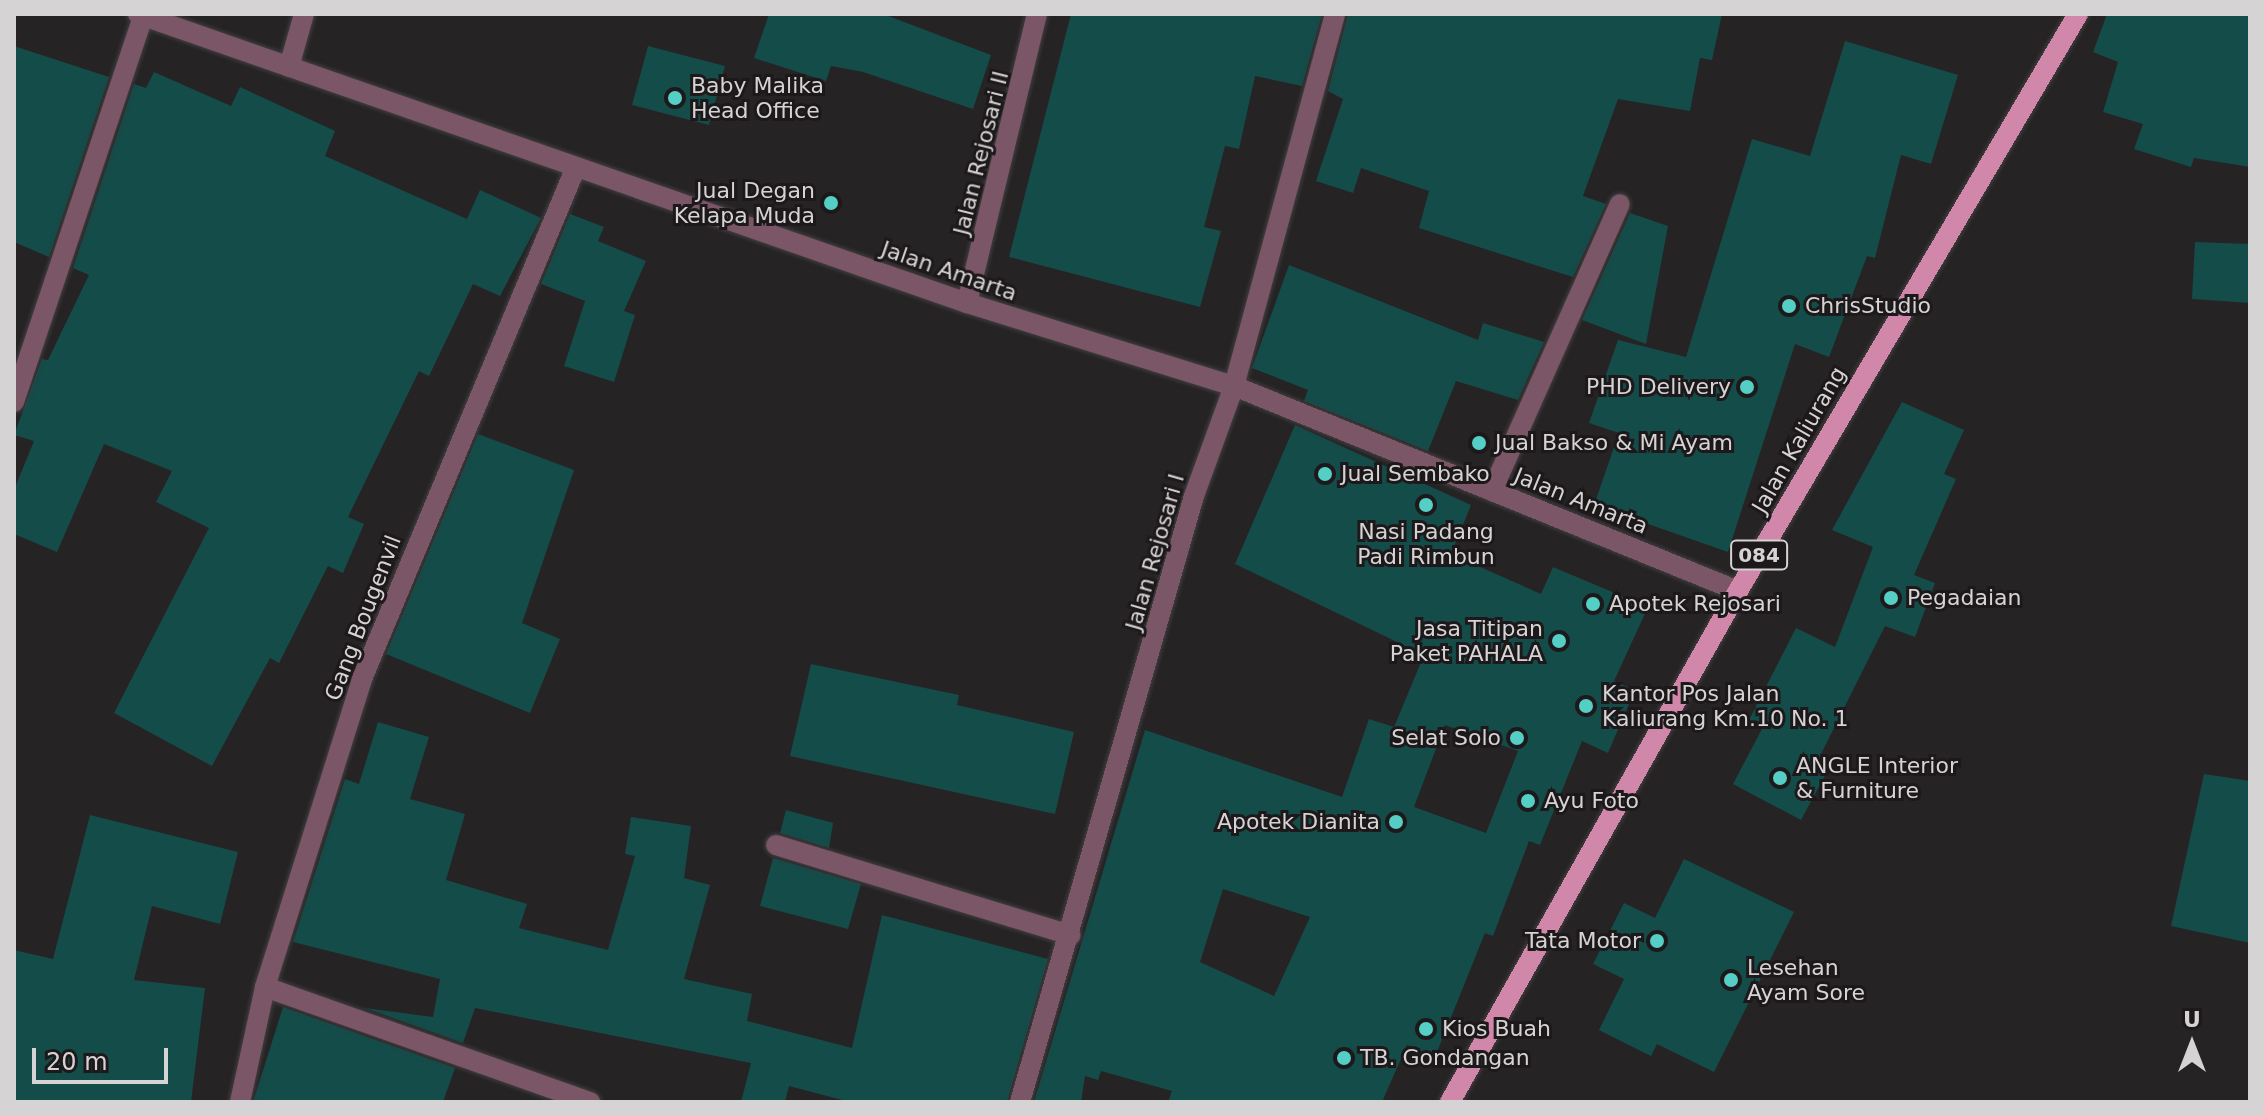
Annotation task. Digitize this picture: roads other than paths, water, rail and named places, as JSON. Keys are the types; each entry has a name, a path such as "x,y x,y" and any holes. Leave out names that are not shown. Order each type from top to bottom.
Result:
{"main road":[{"name":"Jalan Kaliurang","path":"1450,1102 1738,591 2078,14"}],"street":[{"path":"289,67 304,14"},
{"name":"Jalan Rejosari II","path":"967,303 1037,14"},
{"name":"Jalan Rejosari I","path":"1020,1102 1071,935 1194,496 1234,386 1335,14"},
{"path":"14,402 141,15"},
{"name":"Jalan Amarta","path":"141,15 967,303 1234,386 1738,591"},
{"name":"Gang Bougenvil","path":"240,1102 265,987 362,679 576,167"},
{"path":"1492,491 1620,204"},
{"path":"776,845 1071,935"},
{"path":"265,987 590,1102"}],"place":[{"name":"Baby Malika Head Office","path":"675,98"},
{"name":"Jual Degan Kelapa Muda","path":"831,203"},
{"name":"ChrisStudio","path":"1789,306"},
{"name":"PHD Delivery","path":"1747,387"},
{"name":"Jual Bakso & Mi Ayam","path":"1479,443"},
{"name":"Jual Sembako","path":"1325,474"},
{"name":"Nasi Padang Padi Rimbun","path":"1426,505"},
{"name":"Pegadaian","path":"1891,598"},
{"name":"Apotek Rejosari","path":"1593,604"},
{"name":"Jasa Titipan Paket PAHALA","path":"1559,641"},
{"name":"Kantor Pos Jalan Kaliurang Km.10 No. 1","path":"1586,706"},
{"name":"Selat Solo","path":"1517,738"},
{"name":"ANGLE Interior & Furniture","path":"1780,778"},
{"name":"Ayu Foto","path":"1528,801"},
{"name":"Apotek Dianita","path":"1396,822"},
{"name":"Tata Motor","path":"1657,941"},
{"name":"Lesehan Ayam Sore","path":"1731,980"},
{"name":"Kios Buah","path":"1426,1029"},
{"name":"TB. Gondangan","path":"1344,1058"}]}
